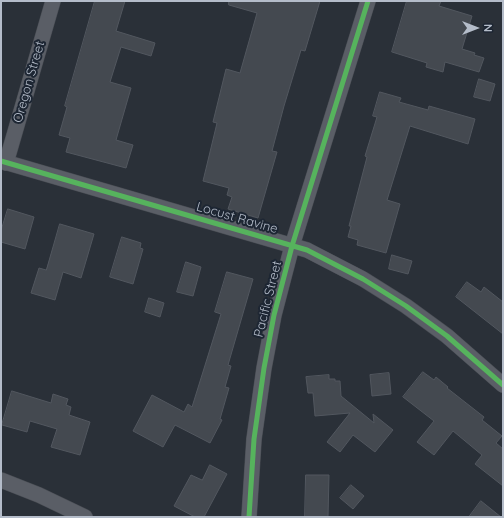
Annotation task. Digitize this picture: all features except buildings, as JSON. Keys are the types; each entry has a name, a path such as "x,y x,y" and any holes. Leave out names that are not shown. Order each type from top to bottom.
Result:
{"street":[{"name":"Oregon Street","path":"3,162 53,1"},
{"name":"Pacific Street","path":"249,517 254,439 264,368 274,315 292,246 368,1"},
{"name":"Locust Ravine","path":"3,162 307,250 364,279 406,306 448,336 503,385"},
{"path":"1,480 39,495 85,517"}],"cycle path":[{"path":"249,517 254,439 264,368 274,315 292,246 368,1"},
{"path":"1,161 307,250 363,279 406,306 447,336 503,385"}]}
